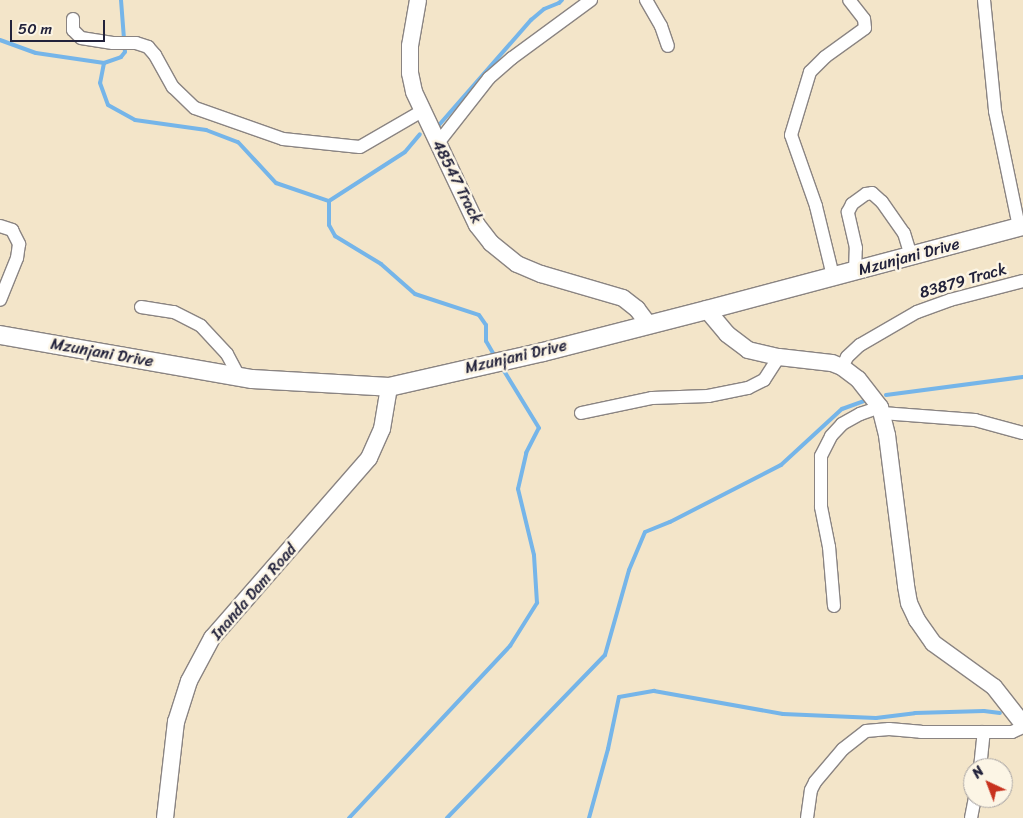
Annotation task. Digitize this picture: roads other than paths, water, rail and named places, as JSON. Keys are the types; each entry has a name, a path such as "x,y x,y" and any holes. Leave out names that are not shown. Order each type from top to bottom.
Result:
{"main road":[{"name":"Mzunjani Drive","path":"0,335 238,376 389,386 543,352 1021,226"}],"street":[{"name":"48547 Track","path":"418,0 410,46 410,73 422,111 477,225 491,243 506,256 540,274 623,298 637,309 649,325"},
{"path":"438,144 489,78 512,58 591,0"},
{"path":"646,0 661,26 668,46"},
{"path":"833,276 816,206 791,136 791,128 806,82 814,66 865,28 864,19 849,0"},
{"path":"984,0 995,111 1021,226"},
{"path":"73,18 73,30 81,38 118,43 136,43 152,50 173,87 195,108 283,138 360,147 422,111"},
{"path":"855,271 856,248 848,212 852,204 866,194 872,193 882,202 904,233 911,256"},
{"path":"0,226 12,230 19,244 17,258 0,300"},
{"name":"83879 Track","path":"842,367 847,357 860,345 916,312 950,300 1023,281"},
{"path":"141,307 174,312 201,326 227,354 238,376"},
{"path":"707,310 739,345 778,357 832,363 842,367 858,379 881,410 887,435 908,594 917,620 933,643 994,687 1023,726 1012,732 921,732 889,729 866,731 843,749 815,782 811,790 807,818"},
{"path":"581,413 652,398 708,396 748,388 764,380 778,357"},
{"name":"Inanda Dam Road","path":"165,818 176,722 189,681 212,638 369,458 382,429 389,386"},
{"path":"834,606 829,547 821,507 821,456 831,436 842,424 860,414 881,410 975,420 1023,433"},
{"path":"981,758 984,732"}],"waterway":[{"path":"0,40 36,53 104,63 121,57 125,52 121,0"},
{"path":"439,125 531,20 544,9 562,0"},
{"path":"104,63 100,83 108,105 135,120 206,130 238,142 276,183 329,201 329,225 335,236 381,264 415,294 479,315 486,325 486,341 496,358"},
{"path":"329,201 405,152 420,134"},
{"path":"349,818 510,646 537,603 534,555 518,489 526,453 539,428 501,366"},
{"path":"886,395 1023,377"},
{"path":"447,818 605,655 629,570 645,532 670,522 781,465 842,409 869,399"},
{"path":"589,818 608,749 619,697 654,691 783,714 876,718 915,713 984,711 1000,713"}]}
